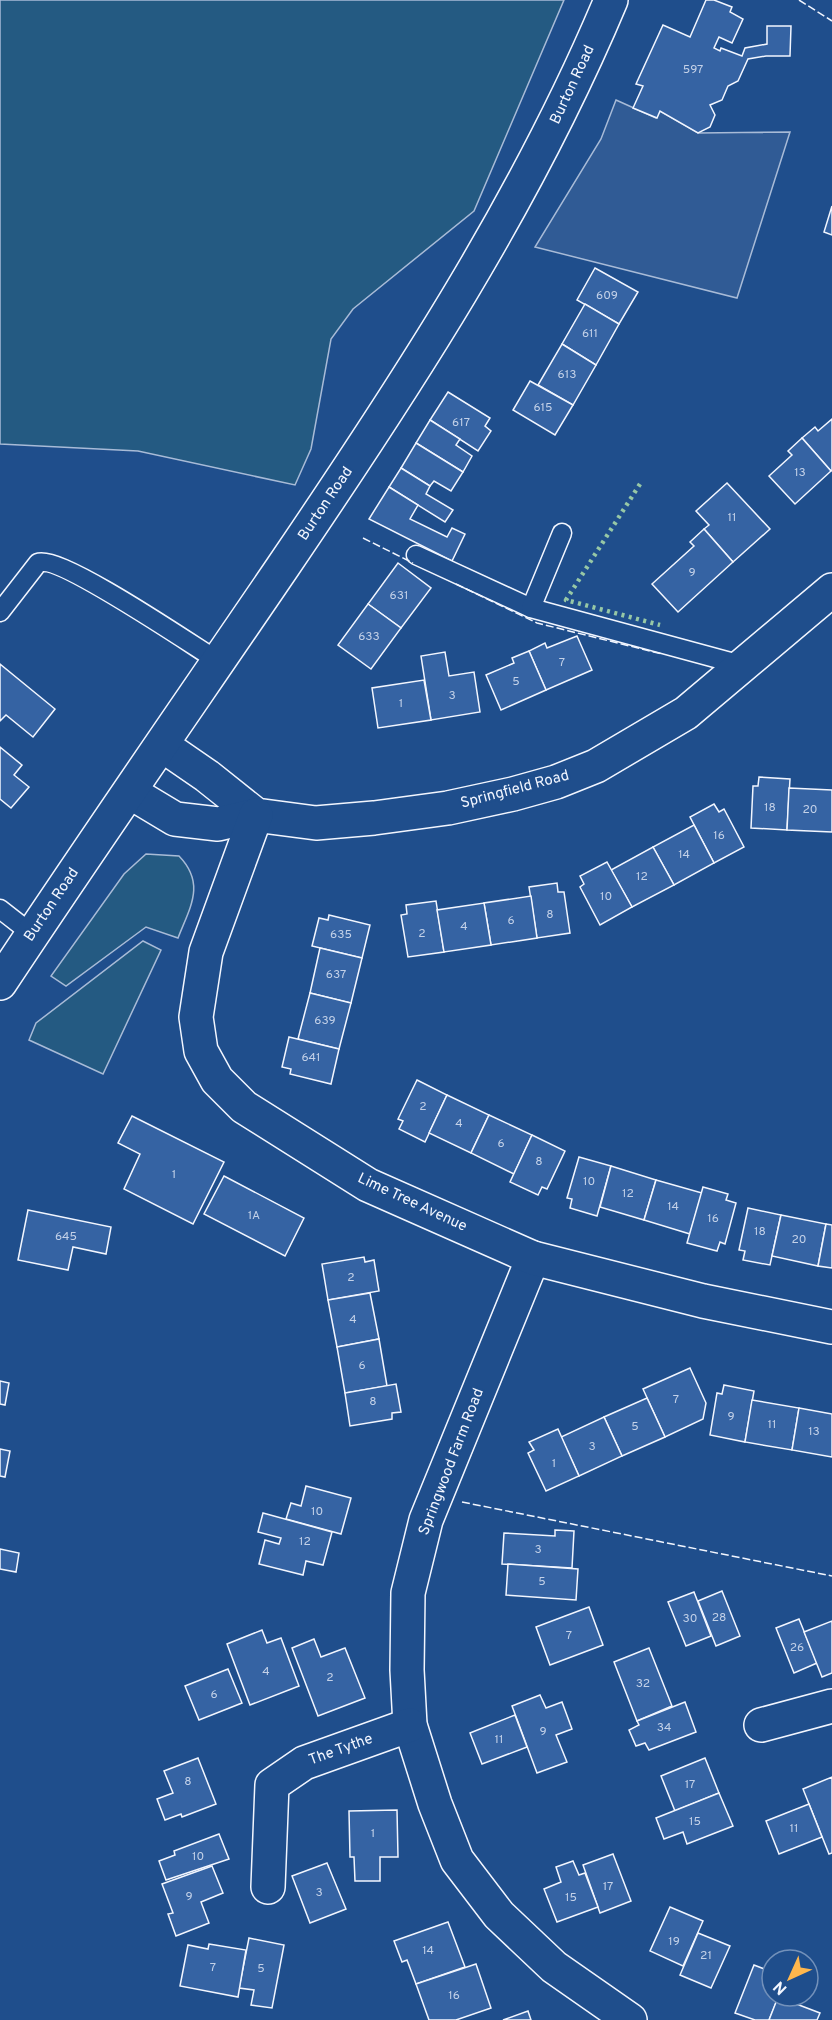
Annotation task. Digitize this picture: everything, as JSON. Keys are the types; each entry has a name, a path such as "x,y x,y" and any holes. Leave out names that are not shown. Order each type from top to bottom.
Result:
{"main road":[{"name":"Burton Road","path":"0,983 324,508 412,374 534,166 582,68 611,0"},
{"name":"Springfield Road","path":"256,815 316,823 374,818 448,808 556,782 596,766 686,713 828,601"},
{"path":"162,745 207,776 256,815"},
{"path":"130,792 175,819 218,825 256,815"},
{"name":"Lime Tree Avenue","path":"256,815 206,952 196,1017 201,1050 217,1080 244,1107 368,1185 533,1258 704,1301 832,1327"},
{"name":"Springwood Farm Road","path":"533,1258 426,1520 408,1593 407,1670 410,1725 435,1804 457,1860 499,1915 554,1967 630,2020"},
{"path":"761,1725 832,1706"},
{"name":"The Tythe","path":"268,1887 272,1785 304,1763 410,1725"}],"lane":[{"path":"531,608 562,533"},
{"path":"416,555 531,608 745,666"},
{"path":"0,612 38,563 52,563 84,578 218,661"},
{"path":"0,909 33,934"}],"shaded area":[{"path":"0,0 564,0 474,211 353,309 331,339 311,449 295,485 138,451 0,444"},
{"path":"616,100 656,118 660,111 698,133 790,132 737,298 535,247 601,139"},
{"path":"146,854 179,856 192,876 194,886 191,906 178,938 146,927 66,986 51,976 124,874"},
{"path":"143,941 161,950 103,1074 29,1040 36,1023"}],"building":[{"path":"706,0 714,0 732,7 730,12 743,19 732,43 719,37 714,48 720,51 721,48 742,56 745,48 767,44 767,26 791,26 790,56 748,59 738,81 728,86 722,100 710,105 715,115 710,127 698,133 660,111 657,118 633,108 643,86 636,84 663,25 690,37"},
{"path":"832,206 832,235 824,232"},
{"path":"595,268 638,292 619,324 577,300"},
{"path":"585,304 619,324 596,365 562,344"},
{"path":"562,344 596,365 573,405 538,385"},
{"path":"530,381 573,405 555,435 513,410"},
{"path":"448,392 490,418 485,426 491,431 478,451 430,420"},
{"path":"832,419 831,471 802,438 815,427 818,431"},
{"path":"430,420 460,439 456,445 472,456 463,472 416,443"},
{"path":"802,438 831,471 795,504 769,476 792,455 788,451"},
{"path":"416,443 463,472 451,491 434,481 430,486 401,468"},
{"path":"401,468 430,486 426,494 453,510 445,522 389,487"},
{"path":"727,483 770,529 733,562 704,529 709,525 696,511"},
{"path":"389,487 418,505 410,519 447,537 452,528 465,534 452,561 369,519"},
{"path":"704,529 733,562 678,612 652,584 694,546 690,542"},
{"path":"398,563 431,588 401,628 368,604"},
{"path":"368,604 401,628 371,669 338,645"},
{"path":"577,636 592,670 546,690 529,651 545,643 547,648"},
{"path":"529,651 546,690 501,710 486,675 514,663 512,658"},
{"path":"445,652 449,676 474,672 480,712 431,720 421,656"},
{"path":"0,664 55,709 33,737 6,715 0,721"},
{"path":"424,680 431,720 378,728 372,688"},
{"path":"0,747 22,765 14,775 29,787 11,808 0,799"},
{"path":"759,777 790,779 787,830 751,828 753,786 758,786"},
{"path":"789,788 832,790 832,832 787,830"},
{"path":"714,804 719,812 724,809 744,847 714,863 690,817"},
{"path":"694,825 714,863 674,885 653,847"},
{"path":"653,847 674,885 632,907 611,870"},
{"path":"607,862 632,907 600,925 580,887 584,884 580,876"},
{"path":"557,883 558,892 564,892 570,933 537,938 529,887"},
{"path":"531,896 537,938 491,945 484,903"},
{"path":"436,901 444,952 408,957 401,915 407,914 406,905"},
{"path":"484,903 491,945 444,952 437,910"},
{"path":"329,915 370,925 362,958 312,946 319,918 328,920"},
{"path":"320,948 362,958 351,1003 310,993"},
{"path":"310,993 351,1003 339,1049 298,1039"},
{"path":"289,1037 339,1049 331,1084 290,1074 291,1069 282,1067"},
{"path":"417,1080 447,1095 425,1142 399,1129 403,1121 398,1119"},
{"path":"447,1095 489,1115 471,1153 429,1133"},
{"path":"489,1115 532,1135 514,1174 471,1153"},
{"path":"132,1116 224,1162 193,1224 124,1189 140,1154 118,1143"},
{"path":"532,1135 565,1151 547,1189 542,1187 538,1195 510,1182"},
{"path":"579,1157 611,1166 597,1216 570,1208 572,1199 567,1198"},
{"path":"611,1166 656,1180 644,1220 600,1207"},
{"path":"224,1176 304,1218 285,1256 204,1214"},
{"path":"656,1180 702,1193 690,1234 644,1220"},
{"path":"703,1187 728,1194 726,1200 736,1203 725,1244 720,1242 717,1251 687,1243"},
{"path":"748,1208 781,1215 770,1265 743,1260 745,1251 739,1250"},
{"path":"28,1210 111,1227 106,1254 73,1247 68,1270 18,1260"},
{"path":"781,1215 826,1224 818,1266 772,1256"},
{"path":"826,1224 832,1225 832,1268 818,1266"},
{"path":"364,1257 365,1262 374,1260 379,1291 328,1300 322,1264"},
{"path":"370,1293 379,1339 337,1347 328,1300"},
{"path":"379,1339 387,1386 345,1393 337,1347"},
{"path":"690,1368 706,1403 703,1419 665,1437 643,1389"},
{"path":"0,1381 9,1383 5,1405 0,1404"},
{"path":"396,1384 401,1412 392,1413 392,1419 350,1426 345,1393"},
{"path":"724,1385 754,1391 745,1442 710,1435 717,1393 722,1394"},
{"path":"647,1398 665,1437 622,1456 604,1417"},
{"path":"752,1400 799,1408 792,1450 745,1442"},
{"path":"799,1408 832,1414 832,1457 792,1450"},
{"path":"604,1417 622,1456 579,1476 561,1437"},
{"path":"558,1429 579,1476 546,1491 528,1453 534,1450 529,1442"},
{"path":"0,1449 10,1451 5,1477 0,1476"},
{"path":"306,1486 351,1498 341,1534 286,1519 291,1503 301,1506"},
{"path":"263,1513 332,1532 323,1565 306,1561 303,1575 259,1564 265,1540 279,1544 281,1538 258,1532"},
{"path":"555,1530 574,1531 572,1568 502,1564 504,1533 555,1536"},
{"path":"0,1549 19,1553 16,1572 0,1569"},
{"path":"508,1564 578,1569 576,1600 506,1595"},
{"path":"722,1591 740,1636 716,1646 698,1601"},
{"path":"694,1592 711,1636 686,1646 668,1602"},
{"path":"589,1607 603,1645 550,1665 536,1627"},
{"path":"799,1619 817,1663 794,1673 776,1628"},
{"path":"832,1621 832,1673 822,1677 804,1632"},
{"path":"262,1630 267,1643 281,1638 299,1686 250,1705 227,1644"},
{"path":"314,1639 321,1657 345,1648 365,1698 318,1716 292,1648"},
{"path":"649,1648 672,1706 637,1721 614,1662"},
{"path":"228,1669 242,1703 199,1720 185,1686"},
{"path":"540,1695 546,1708 562,1702 572,1729 556,1735 567,1762 537,1773 512,1706"},
{"path":"685,1702 696,1732 649,1750 645,1743 636,1746 629,1730 639,1725 637,1721"},
{"path":"515,1715 527,1747 482,1764 470,1733"},
{"path":"198,1758 216,1804 182,1817 181,1814 165,1820 157,1799 173,1793 164,1771"},
{"path":"705,1758 719,1793 675,1811 661,1776"},
{"path":"832,1777 832,1853 829,1854 803,1789"},
{"path":"719,1793 733,1826 687,1844 683,1832 664,1839 656,1818"},
{"path":"809,1804 822,1837 779,1854 766,1821"},
{"path":"397,1810 398,1857 380,1857 380,1881 355,1881 354,1857 350,1857 349,1811"},
{"path":"219,1834 229,1859 166,1880 159,1861 175,1855 174,1851"},
{"path":"613,1854 631,1901 600,1913 583,1865"},
{"path":"573,1861 579,1875 585,1873 598,1907 557,1922 544,1889 561,1882 556,1867"},
{"path":"327,1863 346,1909 310,1923 292,1876"},
{"path":"212,1866 223,1893 201,1902 209,1923 176,1936 168,1914 173,1913 162,1884"},
{"path":"670,1907 703,1921 683,1966 650,1951"},
{"path":"448,1922 465,1967 416,1984 407,1960 402,1962 394,1941"},
{"path":"698,1933 730,1946 711,1988 680,1975"},
{"path":"249,1938 284,1945 272,2008 251,2005 254,1990 239,1988"},
{"path":"209,1944 246,1950 238,1997 180,1986 188,1945 208,1949"},
{"path":"476,1964 491,2008 456,2020 429,2020 416,1984"},
{"path":"754,1965 760,1967 760,2008 774,2008 769,2020 755,2020 735,2013"},
{"path":"774,2008 807,2008 820,2013 817,2020 769,2020"},
{"path":"528,2011 531,2020 503,2020"}],"hedge":[{"path":"640,484 566,600 660,625"}],"fence":[{"path":"799,0 832,21"},
{"path":"363,538 413,563"},
{"path":"456,584 537,623 662,654"},
{"path":"462,1502 832,1576"}]}
